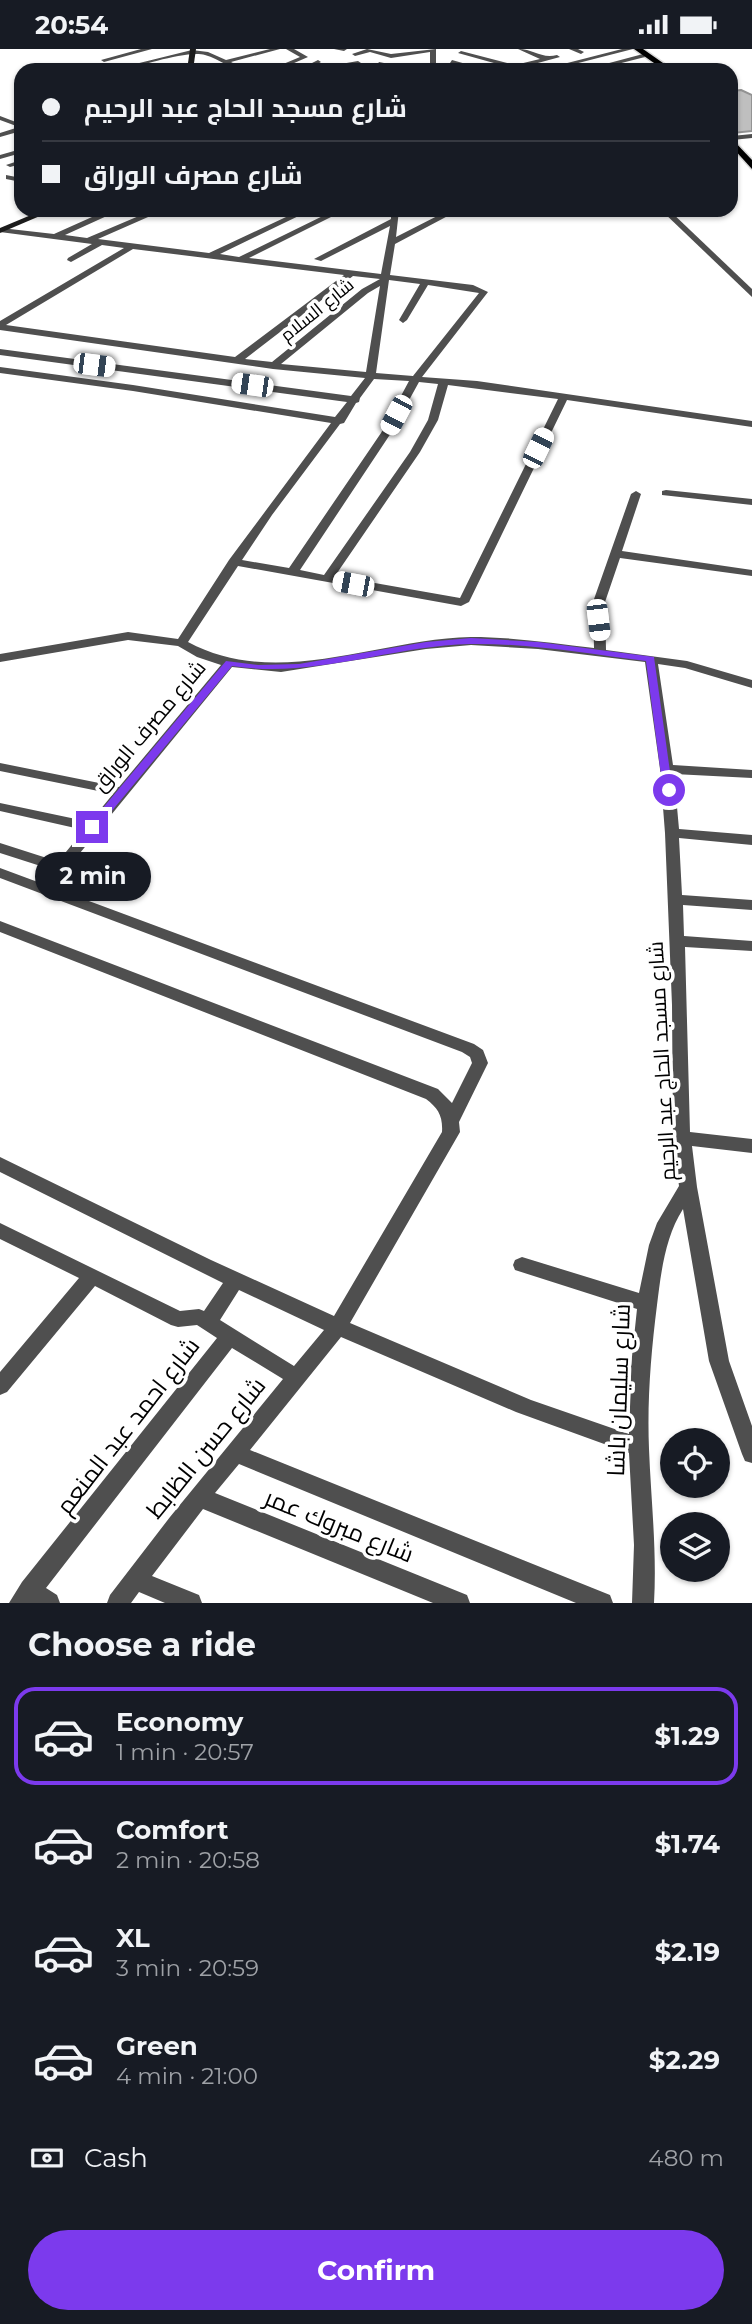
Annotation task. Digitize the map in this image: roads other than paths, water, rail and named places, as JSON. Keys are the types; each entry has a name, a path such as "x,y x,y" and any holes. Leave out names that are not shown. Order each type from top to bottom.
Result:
{"main road":[{"path":"630,49 657,63"},
{"path":"738,148 752,166"},
{"path":"738,164 752,177"},
{"path":"1,230 33,217"}],"street":[{"path":"104,60 149,49"},
{"path":"142,63 195,50 225,62 277,49"},
{"path":"264,53 293,62 305,57 289,49"},
{"path":"337,49 344,49"},
{"path":"460,52 479,49 518,63"},
{"path":"521,49 547,59"},
{"path":"572,49 581,52"},
{"path":"538,63 595,49"},
{"path":"572,63 630,49"},
{"path":"236,50 260,63"},
{"path":"355,54 370,50 395,59"},
{"path":"386,63 433,50"},
{"path":"542,50 562,56"},
{"path":"301,54 310,52"},
{"path":"460,52 499,63"},
{"path":"608,63 640,53"},
{"path":"352,63 358,62"},
{"path":"9,177 14,178"},
{"path":"53,238 100,217"},
{"path":"89,241 144,217"},
{"path":"195,254 273,217"},
{"path":"211,256 292,217"},
{"path":"239,260 327,217"},
{"path":"318,259 389,217"},
{"path":"181,643 233,562 370,378 384,276 393,242 396,217"},
{"path":"393,242 441,217"},
{"path":"672,217 752,294"},
{"path":"1,230 239,260 348,269 473,288 484,292 415,380 386,433 292,573"},
{"path":"71,260 101,242"},
{"path":"0,326 132,246"},
{"path":"236,361 348,269"},
{"name":"شارع السلام","path":"273,366 384,276"},
{"path":"403,320 426,282"},
{"path":"0,326 273,366 370,378 444,381 752,424"},
{"path":"0,352 356,400"},
{"path":"0,370 340,421"},
{"path":"327,579 415,452 433,420 444,381"},
{"path":"233,562 457,603 465,600 563,398"},
{"path":"666,493 752,502"},
{"path":"600,653 599,603 636,494"},
{"path":"616,554 752,573"},
{"path":"0,658 128,636 181,643 201,654 229,663 258,668 299,667 426,645 471,641 538,645 651,659 697,668 752,684"},
{"name":"شارع مسجد الحاج عبد الرحيم","path":"651,659 667,769 672,833 682,1138 688,1187 719,1361 751,1449"},
{"name":"شارع مصرف الوراق","path":"0,848 60,865 66,861 229,663"},
{"path":"0,767 122,792"},
{"path":"667,769 752,774"},
{"path":"0,807 92,827"},
{"path":"672,833 752,840"},
{"name":"شارع حسن الظابط","path":"0,873 468,1048 477,1054 480,1063 452,1119 451,1132 337,1328 118,1603"},
{"path":"675,900 752,905"},
{"path":"0,926 432,1094 442,1101 452,1119"},
{"path":"677,941 752,946"},
{"path":"682,1138 752,1146"},
{"path":"0,1164 235,1281 337,1328 535,1412 639,1447"},
{"name":"شارع سليمان باشا","path":"643,1603 645,1538 639,1447 642,1353 648,1304 666,1223 688,1187"},
{"name":"شارع احمد عبد المنعم","path":"0,1230 178,1319 199,1317 230,1336 25,1597"},
{"path":"522,1265 648,1304"},
{"path":"0,1386 91,1277"},
{"path":"208,1321 235,1281"},
{"path":"230,1336 296,1377"},
{"path":"235,1454 602,1603"},
{"name":"شارع مبروك عمر","path":"200,1497 459,1603"},
{"path":"136,1580 191,1603"},
{"path":"25,1597 49,1603"}]}
